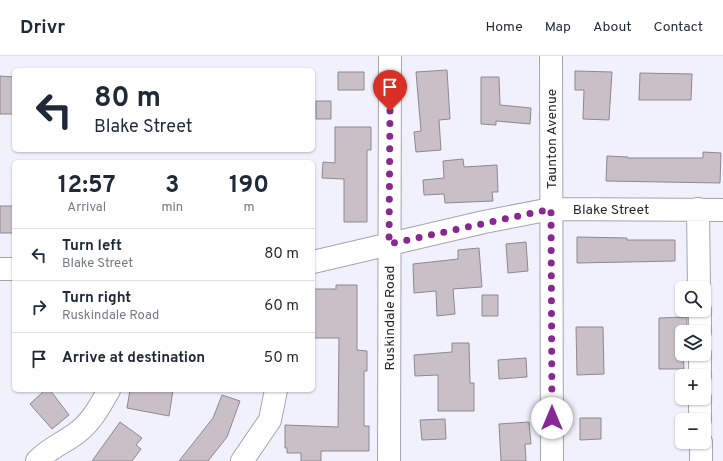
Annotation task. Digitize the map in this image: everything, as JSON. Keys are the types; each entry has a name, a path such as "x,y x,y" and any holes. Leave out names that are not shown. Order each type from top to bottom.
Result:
{"street":[{"name":"Ruskindale Road","path":"389,461 390,56"},
{"name":"Taunton Avenue","path":"551,56 552,461"},
{"name":"Blake Street","path":"315,262 551,209 723,210"},
{"path":"698,210 699,281"},
{"path":"0,268 12,269"},
{"path":"37,461 44,453 77,432 95,415 107,392"},
{"path":"242,461 270,420 276,392"},
{"path":"701,449 701,461"}],"building":[{"path":"447,70 450,119 439,120 441,150 416,152 414,132 421,131 416,72"},
{"path":"575,71 612,72 609,120 583,119 584,90 575,90"},
{"path":"338,72 364,72 364,90 338,90"},
{"path":"640,73 692,74 691,100 639,100"},
{"path":"0,76 12,77 12,114 0,114"},
{"path":"481,77 499,77 500,105 531,108 530,124 496,121 496,125 481,124"},
{"path":"316,101 331,101 331,119 316,119"},
{"path":"335,127 371,127 371,150 367,150 367,222 344,222 344,179 322,178 323,162 335,163"},
{"path":"703,152 721,153 720,183 606,181 607,156 628,158 703,158"},
{"path":"463,159 464,167 497,165 498,192 492,192 493,201 445,203 444,194 424,195 423,180 444,178 443,161"},
{"path":"0,206 12,206 12,233 0,233"},
{"path":"577,237 627,238 627,240 675,240 675,261 577,263"},
{"path":"526,242 528,271 508,273 506,244"},
{"path":"479,248 482,287 453,289 455,314 437,316 436,291 414,293 413,264 458,259 458,250"},
{"path":"336,285 357,285 357,350 367,351 367,371 364,371 364,426 369,426 369,451 321,451 321,461 301,461 301,453 287,453 287,448 285,448 285,425 338,427 339,338 315,338 315,289 336,289"},
{"path":"482,295 498,295 498,316 482,316"},
{"path":"687,317 687,325 675,325 675,361 684,361 684,369 659,369 659,318"},
{"path":"576,327 603,327 604,374 577,375"},
{"path":"452,343 469,343 470,383 474,383 474,411 438,411 438,375 415,376 414,355 452,352"},
{"path":"526,358 527,377 499,379 498,360"},
{"path":"43,392 52,392 69,415 52,429 30,404"},
{"path":"130,392 173,392 169,416 127,408"},
{"path":"222,395 240,401 227,437 208,461 179,461 213,418"},
{"path":"580,418 601,418 601,439 580,440"},
{"path":"445,419 446,439 422,440 420,420"},
{"path":"120,422 142,438 136,445 141,449 132,461 92,461"},
{"path":"529,422 531,444 525,444 526,461 501,461 499,424"}],"route":[{"path":"390,111 389,244 484,222 551,209 552,418"}]}
